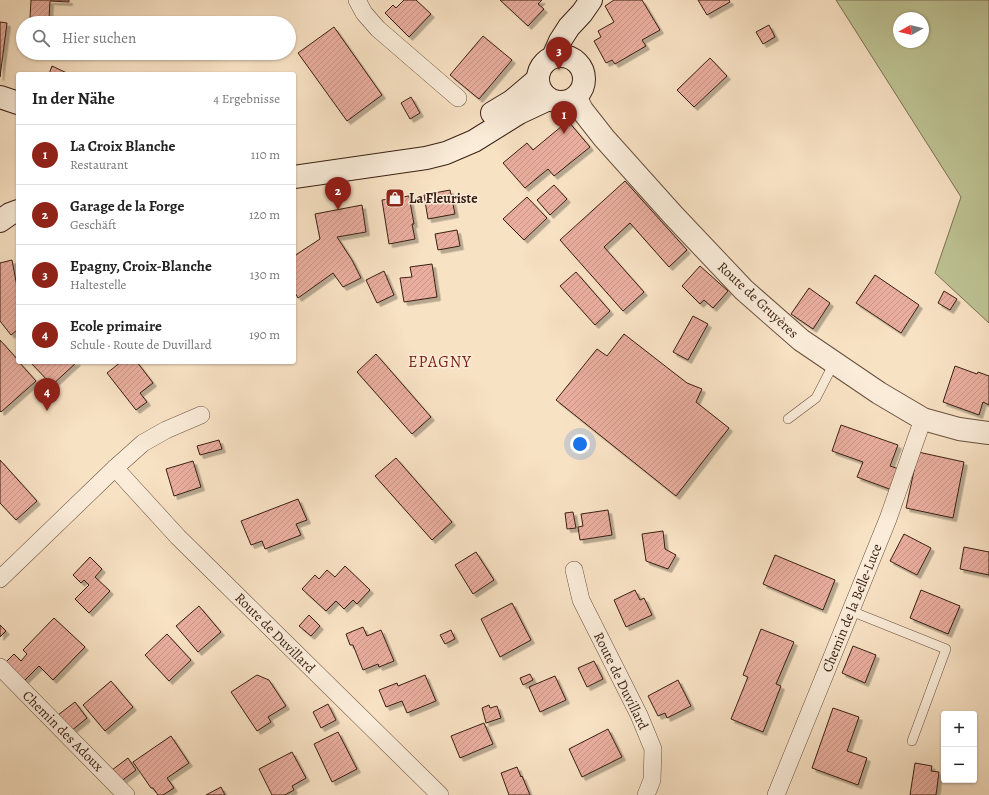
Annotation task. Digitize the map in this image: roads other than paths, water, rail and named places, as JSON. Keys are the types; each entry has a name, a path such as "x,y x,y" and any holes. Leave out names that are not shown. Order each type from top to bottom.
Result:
{"main road":[{"path":"554,57 560,41 569,27 587,6"},
{"path":"575,60 576,38 587,6"},
{"path":"562,56 575,60 583,72 584,81 582,91 576,98 565,103 554,102 544,96 538,85 538,79 542,66 549,59 554,57 562,56"},
{"path":"296,163 418,148 441,142 470,128 512,101 538,79"},
{"path":"0,97 16,102"},
{"name":"Route de Gruyères","path":"576,98 582,110 604,138 673,216 744,290 801,340 879,394 923,418 959,429 989,433"},
{"path":"296,177 426,158 446,153 474,141 519,112 549,99"},
{"path":"0,221 16,212"},
{"path":"0,228 16,226"}],"street":[{"path":"357,0 364,13 378,29 458,98"},
{"path":"0,580 115,468 143,444 166,430 201,415"},
{"name":"Chemin de la Belle-Luce","path":"776,795 888,519 923,418"},
{"name":"Route de Duvillard","path":"115,468 178,537 440,795"},
{"name":"Route de Duvillard","path":"574,570 581,600 639,714 653,749 652,780 646,795"},
{"name":"Chemin des Adoux","path":"0,667 126,795"}],"lane":[{"path":"788,419 816,398 834,363"},
{"path":"851,611 946,649 912,741"}],"place":[{"name":"Epagny, Croix-Blanche","path":"559,70"},
{"name":"La Croix Blanche","path":"564,134"},
{"name":"La Fleuriste","path":"395,198"},
{"name":"Garage de la Forge","path":"338,210"},
{"name":"Ecole primaire","path":"47,411"}],"district":[{"name":"EPAGNY","path":"440,362"}]}
